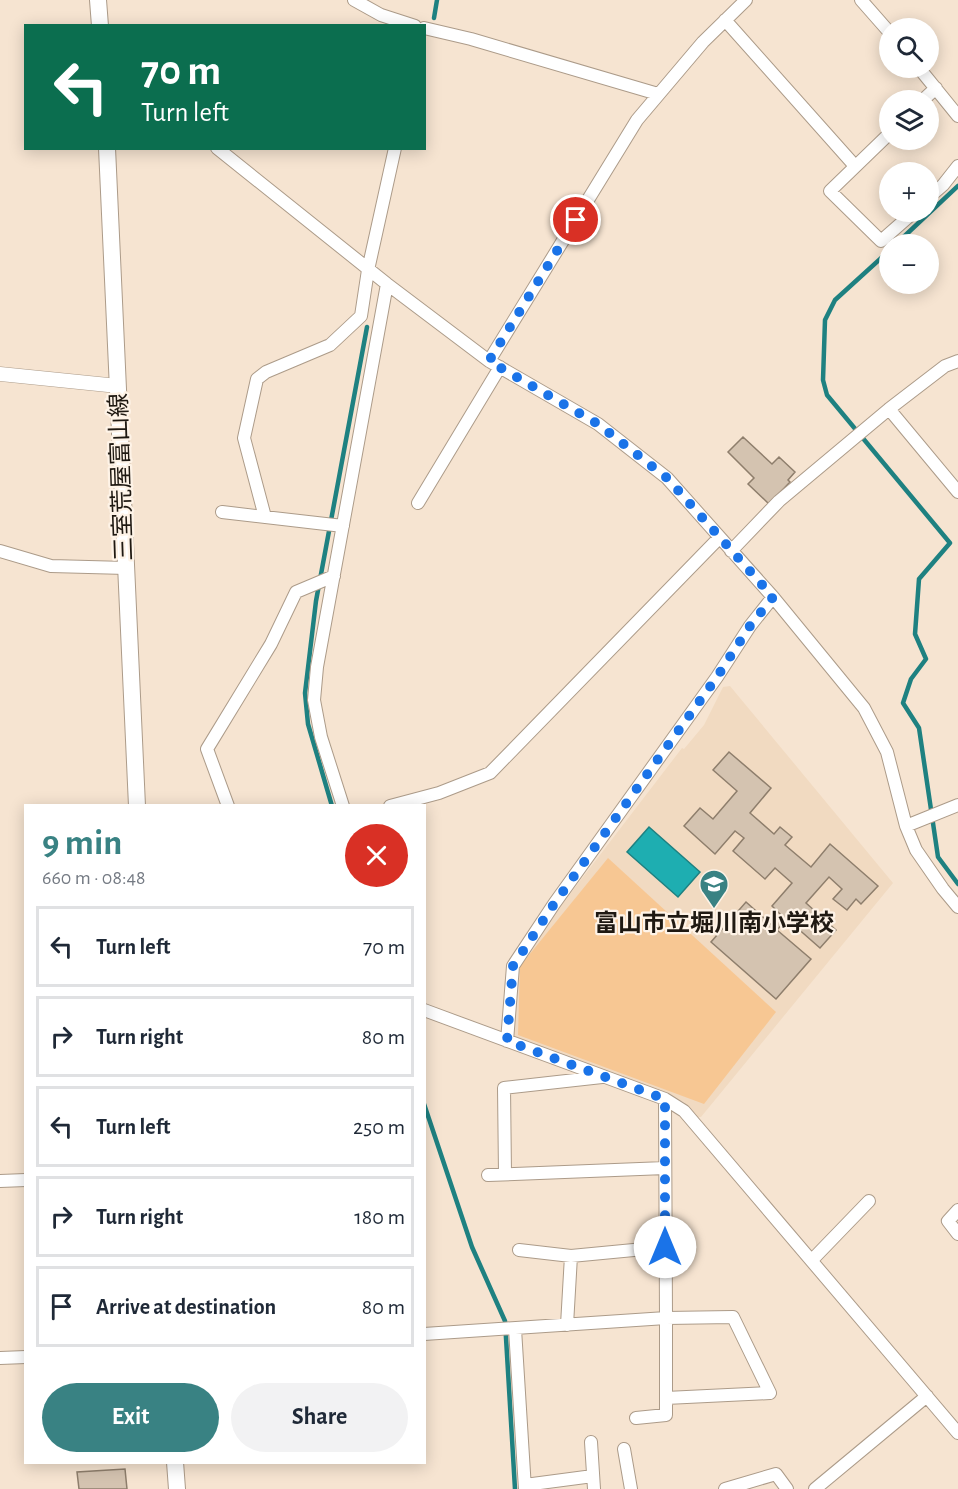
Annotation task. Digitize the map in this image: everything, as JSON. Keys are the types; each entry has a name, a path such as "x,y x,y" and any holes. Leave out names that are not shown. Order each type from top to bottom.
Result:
{"main road":[{"path":"98,0 100,24"},
{"name":"三室荒屋富山線","path":"107,150 136,804"},
{"path":"175,1464 177,1489"}],"street":[{"path":"354,0 381,15 409,24"},
{"path":"418,503 495,364 637,120 703,42 746,0"},
{"path":"861,0 879,20"},
{"path":"725,20 855,166"},
{"path":"426,28 471,39 658,94"},
{"path":"928,78 958,116"},
{"path":"933,90 936,87"},
{"path":"879,143 830,191 881,241 903,222"},
{"path":"220,150 387,285 495,364 598,424 667,478 773,597 864,708 887,752 906,826 916,850 943,890 958,907"},
{"path":"265,517 244,438 257,379 266,372 330,345 361,316 368,270 395,150"},
{"path":"939,188 958,166"},
{"path":"342,804 321,737 314,700 317,667 387,285"},
{"path":"731,551 779,501 889,409 945,366 958,361"},
{"path":"0,374 118,386"},
{"path":"889,409 958,492"},
{"path":"222,512 343,526"},
{"path":"398,804 439,793 490,773 719,537"},
{"path":"0,551 51,566 126,568"},
{"path":"227,804 207,749 271,644 296,592 334,576"},
{"path":"507,1041 513,966 554,904 717,677 750,626 773,597"},
{"path":"906,826 958,805"},
{"path":"426,1011 665,1099 684,1111 958,1433"},
{"path":"506,1174 504,1088 606,1077"},
{"path":"636,1418 666,1416 665,1099"},
{"path":"488,1174 665,1167"},
{"path":"0,1181 24,1180"},
{"path":"812,1260 869,1201"},
{"path":"958,1210 948,1221 958,1234"},
{"path":"519,1250 571,1256 665,1247"},
{"path":"567,1325 571,1256"},
{"path":"426,1334 666,1318 733,1317 770,1393 666,1398"},
{"path":"516,1329 525,1487 593,1476"},
{"path":"0,1358 24,1356"},
{"path":"815,1489 927,1396"},
{"path":"591,1442 594,1489"},
{"path":"624,1449 631,1489"},
{"path":"725,1489 776,1474 787,1489"}],"shaded area":[{"name":"富山市立堀川南小学校","path":"730,686 893,883 701,1117 696,1117 684,1102 515,1040 510,1034 518,974 537,937 682,748 684,749 704,725 723,687"},
{"path":"608,858 776,1012 704,1104 518,1035 520,966"}],"water":[{"path":"649,827 700,872 678,897 627,852"}],"building":[{"path":"743,437 772,464 779,457 795,472 788,480 790,482 769,504 748,484 754,478 728,452"},
{"path":"729,752 771,788 750,813 774,834 780,827 792,837 785,845 811,867 830,844 878,886 861,904 856,899 847,910 833,899 842,889 829,877 806,903 836,930 820,948 787,919 777,930 811,959 776,999 711,942 746,902 772,925 781,915 772,906 792,883 775,868 765,879 733,851 744,838 735,831 715,854 684,826 700,808 713,819 737,791 713,770"},
{"path":"125,1469 127,1489 79,1489 77,1472"}],"waterway":[{"path":"434,18 437,0"},
{"path":"907,234 958,186"},
{"path":"879,260 835,300 825,320 823,380 827,395 950,543 919,579 915,634 926,659 911,679 903,703 919,728 938,857 958,884"},
{"path":"331,804 308,724 305,693 316,601 367,327"},
{"path":"426,1110 472,1247 505,1321 515,1489"}],"place":[{"name":"富山市立堀川南小学校","path":"714,910"}],"route":[{"path":"576,220 489,361 598,424 667,478 773,597 750,626 717,677 554,904 513,966 507,1041 665,1099 665,1247"}]}
